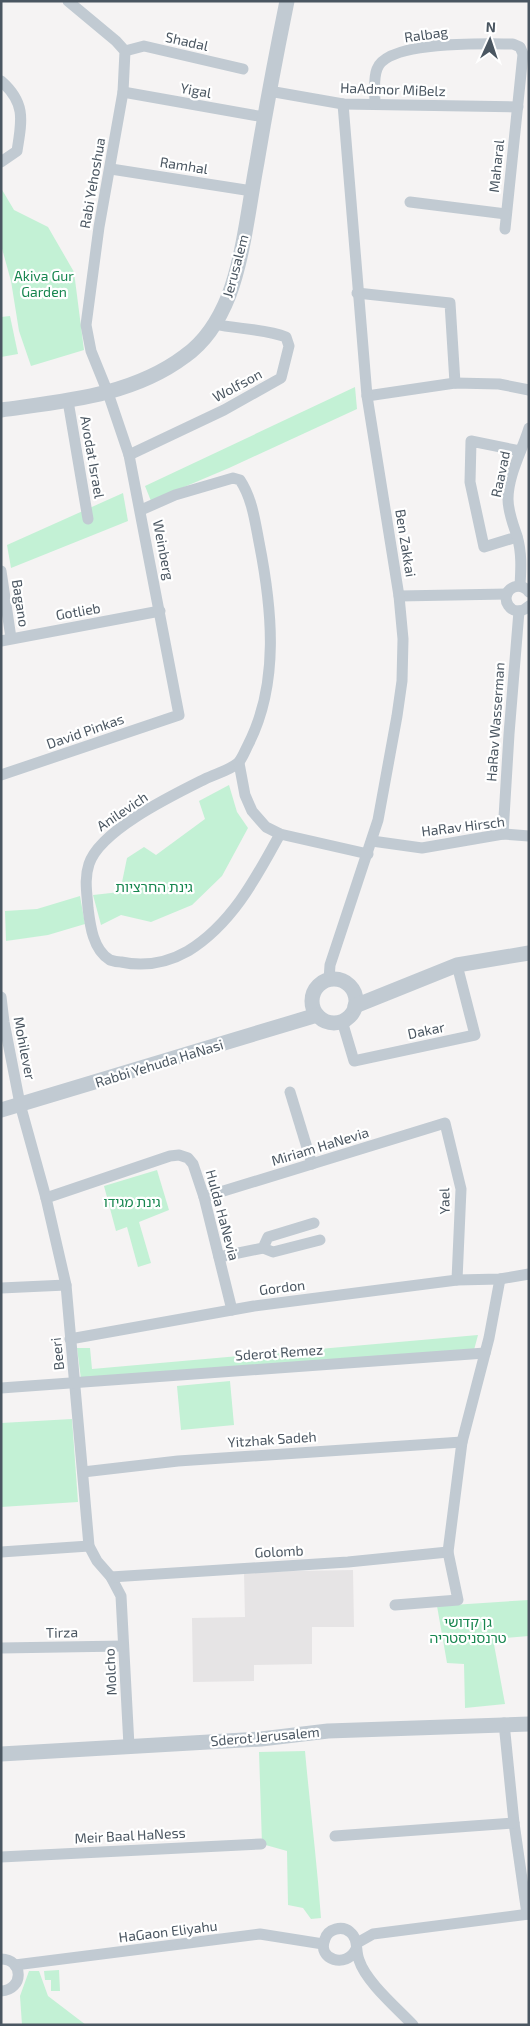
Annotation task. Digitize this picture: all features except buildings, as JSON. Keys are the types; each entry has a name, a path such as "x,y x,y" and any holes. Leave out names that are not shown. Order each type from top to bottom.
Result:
{"street":[{"path":"68,1 116,41 125,51"},
{"name":"Jerusalem","path":"1,410 68,401 108,393 152,376 186,356 214,324 229,295 242,242 287,1"},
{"name":"Ralbag","path":"375,104 377,69 387,56 411,49 430,47 513,44 520,47 523,54 518,107"},
{"name":"Shadal","path":"125,51 144,46 243,69"},
{"name":"Rabi Yehoshua","path":"108,393 91,351 86,325 99,227 111,169 123,92 125,51"},
{"path":"1,81 13,91 21,110 17,151 1,162"},
{"name":"HaAdmor MiBelz","path":"269,91 343,104 518,107"},
{"name":"Yigal","path":"123,92 264,117"},
{"name":"Ben Zakkai","path":"329,980 330,965 368,854 380,811 402,681 403,639 399,596 367,396 343,104"},
{"name":"Maharal","path":"505,229 518,107"},
{"name":"Ramhal","path":"111,169 252,191"},
{"path":"410,202 506,214"},
{"path":"358,293 450,303 455,383"},
{"name":"Wolfson","path":"129,455 224,410 281,378 289,346 286,337 277,333 234,329 214,324"},
{"path":"367,396 455,383 499,384 529,390"},
{"name":"Weinberg","path":"108,393 129,455 179,715"},
{"name":"Avodat Israel","path":"68,401 88,519"},
{"name":"Raavad","path":"524,589 517,537 510,517 508,498 520,451 529,428"},
{"path":"517,537 484,547 470,482 471,441 520,451"},
{"path":"141,510 175,495 233,478 240,480 252,509 264,569 271,632 264,702 254,733 239,763 244,795 252,811 266,827 280,834 368,854"},
{"name":"Bagano","path":"1,571 6,640"},
{"path":"524,589 512,588 507,594 506,603 515,611 524,608"},
{"path":"399,596 507,594"},
{"name":"HaRav Wasserman","path":"503,834 515,641 524,608"},
{"name":"Gotlieb","path":"6,640 160,611"},
{"name":"David Pinkas","path":"1,775 179,715"},
{"name":"Anilevich","path":"239,763 120,827 97,847 89,864 85,884 92,930 96,943 102,953 110,960 149,965 168,961 188,951 226,920 252,884 280,834"},
{"name":"HaRav Hirsch","path":"372,841 422,848 503,834 529,836"},
{"path":"355,1006 457,966 529,953"},
{"name":"Dakar","path":"342,1021 354,1061 475,1035 457,966"},
{"path":"329,980 344,982 354,992 355,1006 348,1018 342,1021 329,1022 317,1015 313,1009 313,994 317,987 329,980"},
{"name":"Mohilever","path":"1,997 2,1022 20,1104"},
{"name":"Rabbi Yehuda HaNasi","path":"1,1110 317,1015"},
{"path":"290,1092 312,1164"},
{"name":"Beeri","path":"20,1104 46,1198 66,1286 89,1546 97,1561 111,1577 121,1596"},
{"name":"Miriam HaNevia","path":"204,1197 445,1123"},
{"name":"Yael","path":"445,1123 461,1189 457,1280"},
{"name":"Hulda HaNevia","path":"46,1198 170,1156 179,1155 188,1158 193,1164 204,1197 232,1310"},
{"path":"263,1248 268,1236 314,1223"},
{"path":"219,1257 263,1248 273,1252 320,1240"},
{"name":"Gordon","path":"70,1339 232,1310 457,1280 500,1279 529,1274"},
{"path":"395,1605 458,1600 448,1552 462,1442 485,1353 500,1279"},
{"path":"1,1288 66,1286"},
{"name":"Sderot Remez","path":"1,1388 485,1353"},
{"name":"Yitzhak Sadeh","path":"83,1472 178,1461 462,1442"},
{"path":"1,1552 89,1546"},
{"name":"Golomb","path":"111,1577 348,1562 448,1552"},
{"name":"Molcho","path":"121,1596 129,1746"},
{"name":"Tirza","path":"1,1648 124,1646"},
{"path":"413,2025 376,1987 359,1962 356,1946 352,1933 336,1928 327,1934 323,1944 327,1955 336,1961 346,1960 351,1957 356,1946 373,1934 528,1914 514,1823 504,1723"},
{"name":"Sderot Jerusalem","path":"1,1754 261,1739 328,1731 504,1723 529,1724"},
{"path":"335,1836 514,1823"},
{"name":"Meir Baal HaNess","path":"1,1857 261,1844"},
{"name":"HaGaon Eliyahu","path":"15,1965 260,1934 323,1944"},
{"path":"1,1992 11,1989 18,1981 19,1975 15,1965 2,1957"}],"shaded area":[{"path":"353,1570 354,1627 312,1627 312,1664 254,1665 254,1681 193,1682 192,1618 245,1617 244,1572"}],"green space":[{"name":"Akiva Gur Garden","path":"1,188 14,210 48,227 74,272 84,350 31,366 19,331 11,281 1,245"},
{"path":"10,316 18,354 1,357 1,317"},
{"path":"355,387 357,409 229,468 151,501 145,486"},
{"path":"123,493 128,521 11,568 7,545"},
{"name":"גינת החרציות","path":"229,785 237,812 248,828 222,876 192,905 151,922 121,915 101,925 93,895 120,892 127,858 144,847 156,855 205,819 199,801"},
{"path":"80,896 85,924 48,935 6,941 5,911 37,909"},
{"name":"גינת מגידו","path":"157,1170 169,1210 139,1222 151,1263 138,1267 127,1227 116,1231 104,1186"},
{"path":"478,1335 474,1350 81,1379 77,1348 90,1348 92,1369"},
{"path":"230,1381 234,1425 181,1430 177,1386"},
{"path":"72,1419 78,1502 1,1507 1,1423"},
{"name":"גן קדושי טרנסניסטריה","path":"529,1600 529,1636 493,1639 505,1704 465,1708 464,1664 447,1663 437,1606"},
{"path":"305,1751 321,1918 311,1919 303,1908 288,1905 287,1851 262,1844 259,1752"},
{"path":"59,1970 60,1991 51,1991 51,1980 45,1980 44,1971"},
{"path":"29,1971 39,1971 48,1996 86,2025 22,2025 20,1996"}]}
